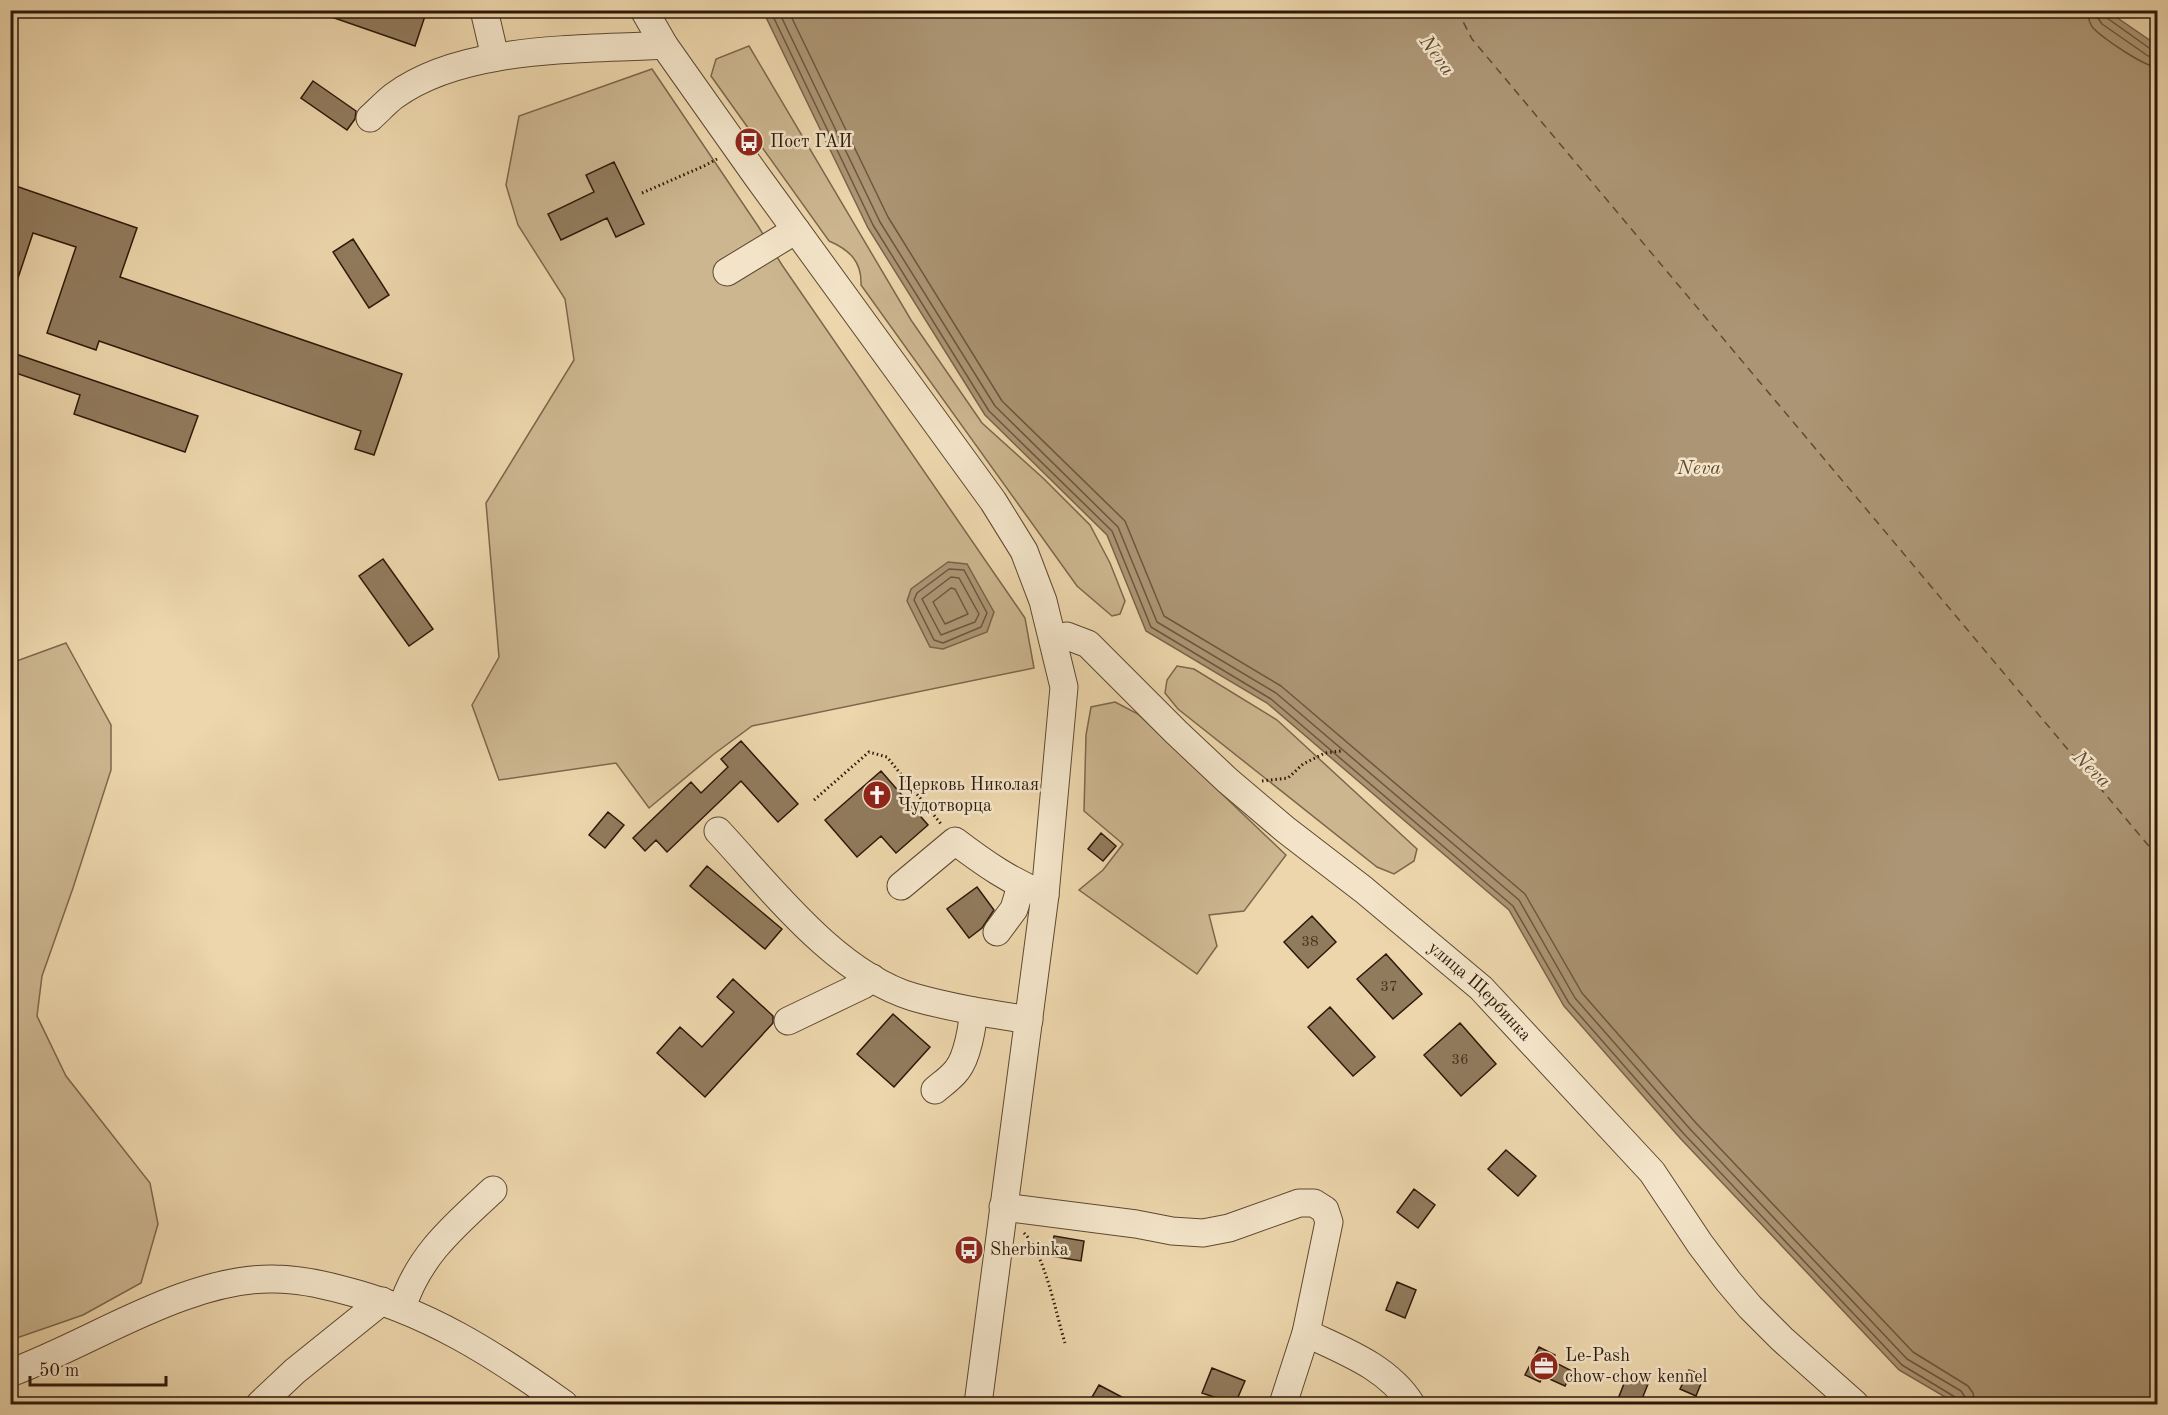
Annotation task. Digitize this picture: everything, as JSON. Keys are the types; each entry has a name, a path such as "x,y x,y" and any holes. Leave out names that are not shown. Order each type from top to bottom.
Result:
{"street":[{"path":"484,10 495,57"},
{"path":"644,10 664,45 993,501 1024,551 1043,601 1053,639 1064,687 1033,891 1029,1020 1002,1208 978,1404"},
{"path":"370,118 394,96 423,79 453,67 495,57 664,45"},
{"path":"727,273 796,230"},
{"name":"улица Щербинка","path":"1053,639 1067,636 1088,644 1176,732 1237,788 1481,988 1652,1172 1700,1244 1750,1307 1782,1340 1855,1404"},
{"path":"718,831 818,938 837,956 872,978 912,996 973,1011 1029,1020"},
{"path":"901,886 956,841 989,867 1033,891"},
{"path":"997,932 1014,909 1033,891"},
{"path":"788,1021 864,985 872,978"},
{"path":"935,1090 957,1070 960,1064 973,1023 973,1011"},
{"path":"260,1404 295,1371 392,1304 408,1290 418,1270 445,1234 493,1190"},
{"path":"1002,1208 1136,1224 1172,1231 1203,1233 1229,1228 1299,1203 1314,1203 1324,1210 1329,1222 1306,1333 1283,1404"},
{"path":"10,1373 180,1298 228,1285 275,1279 326,1285 392,1304 463,1337 564,1404"},
{"path":"1306,1333 1368,1362 1402,1390 1411,1404"}],"path":[{"path":"642,193 704,166 737,147"},
{"path":"1237,788 1259,781 1288,778 1303,764 1325,753 1341,751"},
{"path":"814,800 869,752 887,757 956,841"},
{"path":"1002,1208 1031,1239 1043,1269 1065,1344"}],"shaded area":[{"path":"749,46 911,320 982,423 1043,478 1090,525 1110,563 1125,601 1120,614 1112,616 1077,586 861,285 857,263 843,248 829,241 711,76 716,59"},
{"path":"652,69 782,265 1025,618 1034,668 752,726 649,808 616,763 499,780 472,705 499,657 486,503 574,360 565,299 518,225 506,185 519,116"},
{"path":"66,643 111,725 111,770 42,976 37,1016 66,1076 150,1183 158,1224 141,1283 83,1315 11,1340 11,663"},
{"path":"1177,666 1194,669 1277,720 1417,849 1414,861 1394,874 1377,867 1178,709 1165,693 1167,680"},
{"path":"1115,702 1138,714 1286,855 1244,911 1209,915 1217,946 1197,974 1079,890 1103,870 1123,844 1084,811 1086,735 1091,707"}],"water":[{"name":"Neva","path":"2106,10 2158,46 2157,1404 1957,1404 1899,1370 1680,1138 1564,1006 1509,910 1267,703 1146,631 1107,535 985,415 868,228 763,11"},
{"path":"948,562 967,564 994,612 987,632 943,649 930,647 907,601 911,589"}],"building":[{"path":"321,10 427,10 415,46 320,13"},
{"path":"313,81 356,111 355,119 347,130 301,98"},
{"path":"614,162 644,224 616,237 607,218 561,240 548,214 594,192 586,175"},
{"path":"10,184 137,228 120,277 402,374 374,455 355,449 361,431 99,341 96,350 47,333 76,247 33,233 13,293 10,292"},
{"path":"353,239 389,295 369,308 333,252"},
{"path":"10,352 198,416 185,452 74,414 80,395 10,371"},
{"path":"383,559 433,629 409,646 359,576"},
{"path":"741,741 798,804 778,822 741,781 667,852 656,840 645,851 633,838 691,782 701,793 728,767 721,759"},
{"name":"Церковь Николая Чудотворца","path":"881,771 928,825 896,853 881,836 857,857 825,820"},
{"path":"608,812 624,825 605,848 589,835"},
{"path":"1101,833 1116,846 1103,861 1088,849"},
{"path":"707,866 782,929 765,949 690,886"},
{"path":"977,887 994,910 982,928 969,938 947,909"},
{"path":"1312,916 1336,942 1308,968 1284,942"},
{"path":"1386,954 1422,994 1393,1019 1357,979"},
{"path":"733,979 773,1016 773,1023 705,1097 657,1053 680,1027 702,1047 734,1012 717,997"},
{"path":"1330,1007 1375,1057 1353,1076 1308,1027"},
{"path":"893,1014 930,1047 894,1087 857,1054"},
{"path":"1460,1023 1496,1064 1461,1096 1424,1055"},
{"path":"1506,1150 1536,1176 1518,1196 1488,1169"},
{"path":"1414,1189 1435,1205 1418,1228 1397,1212"},
{"path":"1054,1236 1084,1241 1081,1261 1050,1256"},
{"path":"1397,1282 1416,1290 1405,1318 1386,1310"},
{"path":"1539,1347 1555,1355 1552,1361 1572,1371 1565,1386 1543,1376 1540,1382 1525,1375"},
{"path":"1212,1368 1245,1381 1235,1404 1202,1393"},
{"path":"1689,1370 1704,1376 1696,1396 1680,1389"},
{"path":"1627,1376 1648,1384 1640,1404 1616,1404"},
{"path":"1099,1385 1135,1404 1088,1404"}],"ferry route":[{"path":"1457,10 1472,39 2158,857"}],"place":[{"name":"Пост ГАИ","path":"749,142"},
{"name":"Церковь Николая Чудотворца","path":"877,795"},
{"name":"Sherbinka","path":"969,1250"},
{"name":"Le-Pash chow-chow kennel","path":"1544,1366"}]}
